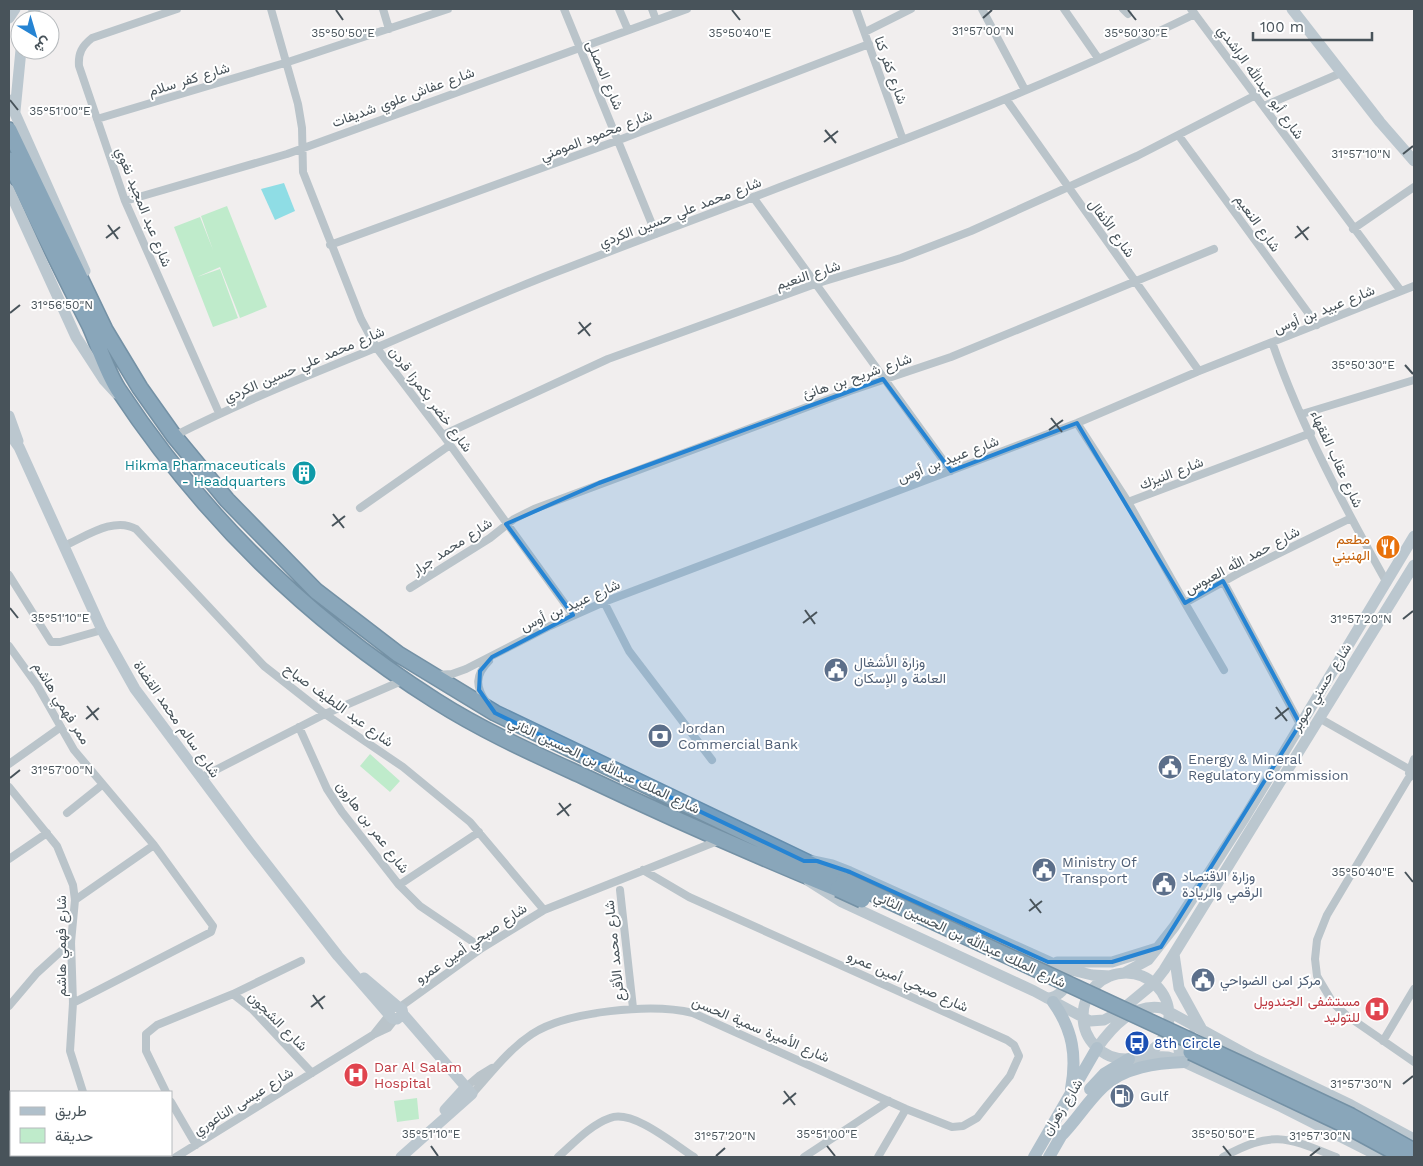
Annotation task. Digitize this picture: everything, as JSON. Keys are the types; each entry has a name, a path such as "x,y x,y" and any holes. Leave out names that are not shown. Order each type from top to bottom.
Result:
{"highway":[{"name":"شارع الملك عبدالله بن الحسين الثاني","path":"12,124 106,330 140,388 174,436 227,500 316,591 357,625 398,654 495,712 801,867 1258,1072 1351,1116 1414,1151"},
{"name":"شارع الملك عبدالله بن الحسين الثاني","path":"9,160 97,342 116,386 171,462 210,509 283,586 322,620 404,680 469,720 543,758 722,840 801,867"},
{"name":"شارع الملك عبدالله بن الحسين الثاني","path":"841,885 1343,1124 1404,1157"}],"main road":[{"path":"9,18 15,9"},
{"path":"1292,9 1341,73 1414,161"},
{"path":"12,124 20,60"},
{"path":"9,101 12,124"},
{"path":"9,190 76,337 104,380 130,406"},
{"name":"شارع سالم محمد القضاة","path":"9,416 19,448 102,630 136,689 200,778 338,956 396,1013 466,1093"},
{"name":"شارع سالم محمد القضاة","path":"9,434 19,448"},
{"name":"شارع حسني صوبر","path":"1124,973 1148,960 1161,947 1241,823 1355,637 1414,536"},
{"name":"شارع حسني صوبر","path":"1084,1019 1096,1021 1111,1016 1154,983 1174,954 1414,565"},
{"path":"1355,637 1367,642"},
{"path":"1084,1019 1050,1000 842,902 801,867 817,861 841,868 1048,962 1063,968 1092,975 1111,976"},
{"path":"1048,962 1112,962 1161,947"},
{"path":"1174,954 1180,988 1189,1009 1203,1031"},
{"path":"1050,1000 1058,996 1064,989 1066,981 1063,968"},
{"path":"1142,1056 1158,1045 1165,1034 1169,1010 1163,994 1154,983 1143,976 1124,973 1111,976 1100,982 1091,992 1085,1003 1084,1019 1086,1032 1097,1048 1110,1056 1129,1058 1142,1056 1168,1057 1184,1062 1282,1107 1381,1157"},
{"path":"1050,1000 1067,1024 1073,1044 1074,1062 1069,1099"},
{"path":"1097,1048 1111,1031 1136,1010 1151,1006 1169,1010 1203,1031 1414,1139"},
{"path":"1184,1062 1179,1054 1179,1044 1186,1037 1203,1031"},
{"name":"شارع زهران","path":"1034,1157 1097,1048"},
{"name":"شارع زهران","path":"1049,1157 1095,1083 1114,1067 1129,1058"},
{"path":"1060,1137 1102,1088 1113,1079 1154,1064 1184,1062"},
{"name":"شارع الأميرة سمية الحسن","path":"393,1157 466,1093"},
{"name":"شارع الأميرة سمية الحسن","path":"401,1157 466,1093"}],"street":[{"name":"شارع عبد المجيد نغوي","path":"177,9 92,38 82,48 79,66 125,201 219,414"},
{"name":"شارع خضر بكمرزا قردن","path":"271,9 288,62 301,118 303,172 360,319 376,347 443,435 573,615"},
{"path":"383,9 389,29"},
{"name":"شارع كفر سلام","path":"98,119 288,62 448,9"},
{"name":"شارع المصلى","path":"564,9 656,234"},
{"path":"619,9 628,30"},
{"path":"652,9 656,20"},
{"name":"شارع عفاش علوي شديفات","path":"125,201 302,148 687,9"},
{"name":"شارع كفر كنا","path":"856,9 903,140"},
{"path":"865,32 911,9"},
{"path":"982,9 1025,90"},
{"path":"1064,9 1098,58"},
{"name":"شارع محمد علي حسين الكردي","path":"174,436 306,375 531,282 1006,99 1098,58 1193,11"},
{"name":"شارع أبو عبدالله الراشدي","path":"1193,11 1353,229 1401,291"},
{"name":"شارع محمود المومني","path":"330,245 619,140 869,44"},
{"path":"1264,106 1341,73"},
{"name":"شارع النعيم","path":"443,435 608,360 815,284 944,242 1068,189 1179,136 1256,95"},
{"name":"شارع الأنفال","path":"1006,99 1198,371"},
{"name":"شارع النعيم","path":"1179,136 1317,325"},
{"path":"1353,229 1414,187"},
{"path":"753,197 951,471"},
{"name":"شارع شريح بن هانئ","path":"506,524 522,514 599,483 883,379 950,357 1214,249"},
{"name":"شارع عبيد بن أوس","path":"434,675 458,672 492,657 528,636 604,602 1078,423 1198,371 1414,286"},
{"name":"شارع عقاب الفقهاء","path":"1272,342 1302,414 1351,518 1387,583"},
{"path":"1302,414 1414,380"},
{"name":"شارع النيزك","path":"1078,423 1128,502 1311,433"},
{"path":"360,508 450,445"},
{"path":"1128,502 1186,603"},
{"name":"شارع حمد الله العبوس","path":"1224,670 1186,603 1223,581 1351,518"},
{"name":"شارع عبد اللطيف صباح","path":"64,546 115,524 129,524 136,529 254,656 325,714 404,767 479,832 544,910"},
{"name":"شارع محمد جرار","path":"410,588 490,538 506,524"},
{"path":"9,575 51,642 60,642 102,630"},
{"path":"1223,581 1300,724"},
{"path":"604,602 629,651 712,760"},
{"name":"ممر فهمي هاشم","path":"9,646 37,685 74,750 154,845 212,923 213,930 73,1003"},
{"name":"شارع عبيد بن أوس","path":"492,657 480,671 478,684 482,696 495,712"},
{"path":"200,778 299,726 404,680"},
{"path":"1319,718 1412,769 1327,915 1315,951 1317,976 1333,1003 1346,1015 1414,1062"},
{"name":"شارع عمر بن هارون","path":"299,726 327,789 342,812 399,885 479,832"},
{"path":"9,764 61,727"},
{"path":"67,813 102,785"},
{"name":"شارع فهمي هاشم","path":"9,788 57,846 64,859 73,885 75,900 71,942 73,1003 70,1027 71,1057 83,1091"},
{"path":"9,859 47,833"},
{"name":"شارع صبحي أمين عمرو","path":"396,1013 482,948 544,910 722,840"},
{"path":"75,900 154,845"},
{"name":"شارع صبحي أمين عمرو","path":"643,870 689,897 1007,1040 1018,1051 1018,1060 1002,1088 977,1118 963,1126 952,1127 906,1109"},
{"path":"399,885 420,906 482,948"},
{"name":"شارع محمد الأقرع","path":"620,890 633,1008"},
{"path":"9,1006 37,973 71,942"},
{"path":"233,994 301,962"},
{"path":"1383,1041 1414,989"},
{"name":"شارع الشجون","path":"166,1091 146,1051 146,1034 157,1025 233,994 252,1008 312,1073"},
{"name":"شارع الأميرة سمية الحسن","path":"466,1093 479,1076 494,1067 531,1034 552,1024 633,1008 674,1009 693,1013 906,1109"},
{"name":"شارع عيسى الناعوري","path":"176,1157 373,1035 396,1013"},
{"path":"804,1157 889,1101"},
{"path":"172,1104 196,1145"},
{"path":"882,1155 906,1109"},
{"path":"562,1156 599,1123 610,1117 621,1116 637,1120 694,1157"},
{"path":"1223,1157 1244,1146 1266,1138 1282,1138 1336,1157"}],"highlighted area":[{"path":"883,379 951,471 1077,423 1185,603 1223,581 1300,724 1161,947 1112,962 1048,962 850,872 817,861 804,861 588,758 495,713 479,690 480,671 492,657 573,615 506,524 599,483"}],"green space":[{"path":"227,206 267,307 240,318 220,267 197,277 220,269 238,318 213,327 174,227 200,217 213,250 201,216"},
{"path":"370,754 400,781 390,792 360,766"},
{"path":"417,1098 419,1119 397,1122 394,1101"}],"water":[{"path":"284,183 295,211 275,220 261,189"}],"place":[{"name":"Hikma Pharmaceuticals - Headquarters","path":"304,473"},
{"name":"مطعم الهنيني","path":"1388,547"},
{"name":"وزارة الأشغال العامة و الإسكان","path":"836,670"},
{"name":"Jordan Commercial Bank","path":"660,736"},
{"name":"Energy & Mineral Regulatory Commission","path":"1170,767"},
{"name":"Ministry Of Transport","path":"1044,870"},
{"name":"وزارة الاقتصاد الرقمي والريادة","path":"1164,884"},
{"name":"مركز امن الضواحي","path":"1203,980"},
{"name":"مستشفى الجندويل للتوليد","path":"1377,1009"},
{"name":"8th Circle","path":"1137,1043"},
{"name":"Dar Al Salam Hospital","path":"356,1075"},
{"name":"Gulf","path":"1122,1096"}]}
